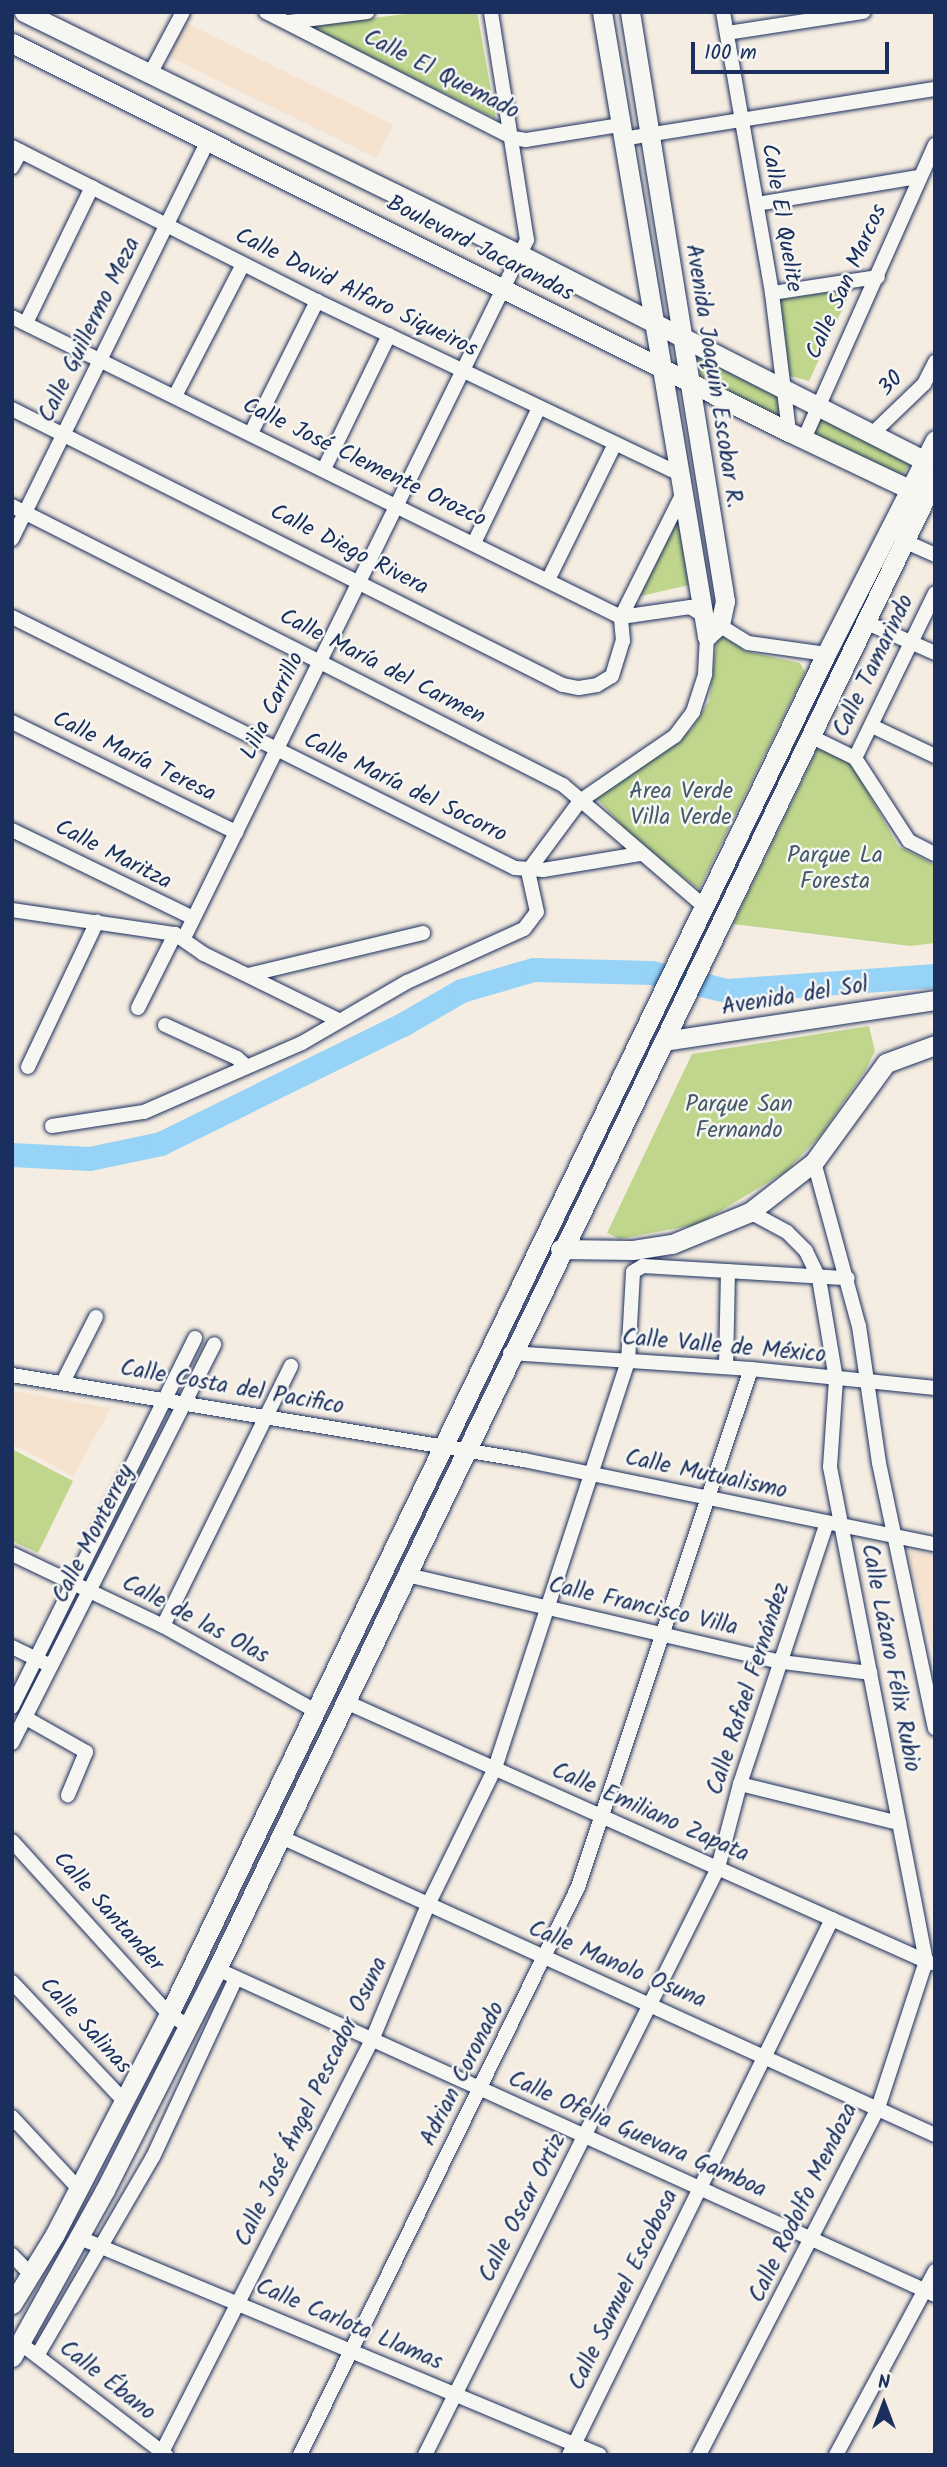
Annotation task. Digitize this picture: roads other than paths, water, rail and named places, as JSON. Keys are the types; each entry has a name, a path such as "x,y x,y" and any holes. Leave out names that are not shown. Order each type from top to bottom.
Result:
{"main road":[{"name":"Boulevard Jacarandas","path":"24,12 521,255 930,463"},
{"name":"Avenida Joaquín Escobar R.","path":"602,12 702,611 714,630"},
{"name":"Avenida Joaquín Escobar R.","path":"630,12 725,601 714,630"},
{"name":"Boulevard Jacarandas","path":"12,43 797,435 924,487"},
{"path":"16,2350 80,2238 281,1838 467,1451 510,1353 664,1041 904,541 924,487 935,440"},
{"path":"12,2304 31,2275 169,2014 445,1447 639,1040 706,908 826,654 924,487"},
{"name":"Avenida del Sol","path":"664,1041 935,1000"},
{"path":"561,1249 634,1250 672,1244 750,1212 814,1162 886,1063 935,1045"}],"street":[{"path":"150,74 183,12"},
{"name":"Calle El Quemado","path":"266,12 513,138 526,140 621,132"},
{"name":"Calle El Quemado","path":"289,22 366,12"},
{"name":"Lilia Carrillo","path":"138,1008 179,936 193,918 507,289 527,240 491,12"},
{"name":"Calle El Quelite","path":"723,12 772,293 783,387 797,435"},
{"path":"727,33 863,12"},
{"path":"621,132 648,135 935,89"},
{"name":"Calle Guillermo Meza","path":"12,539 19,510 64,435 208,141"},
{"name":"Calle San Marcos","path":"797,435 816,405 878,277 918,177 935,145"},
{"path":"12,167 16,148"},
{"name":"Calle David Alfaro Siqueiros","path":"16,148 243,264 615,444 682,484"},
{"path":"757,204 918,177"},
{"path":"26,323 92,187"},
{"path":"175,396 243,264"},
{"path":"772,293 878,277"},
{"path":"251,433 317,300"},
{"name":"Calle José Clemente Orozco","path":"12,317 621,617"},
{"path":"324,469 389,335"},
{"name":"30","path":"872,434 924,384 935,362"},
{"path":"474,543 539,408"},
{"name":"Calle Diego Rivera","path":"12,409 360,580 563,685 579,688 597,685 612,676 623,641 621,617"},
{"path":"548,580 615,444"},
{"path":"621,617 682,484"},
{"name":"Calle María del Carmen","path":"19,510 563,785 639,854 706,908"},
{"path":"904,541 935,555"},
{"name":"Calle Tamarindo","path":"855,758 935,593"},
{"path":"621,617 690,607 702,611"},
{"name":"Calle María del Socorro","path":"12,617 528,871"},
{"path":"865,622 935,653"},
{"path":"52,1126 144,1112 302,1043 338,1020 524,929 537,912 528,871 580,801 675,736 693,712 700,693 714,630 748,643 826,654"},
{"name":"Calle María Teresa","path":"12,722 236,832"},
{"path":"872,726 935,756"},
{"path":"810,736 855,758 909,841 935,854"},
{"name":"Calle Maritza","path":"12,830 193,918"},
{"path":"528,871 639,854"},
{"path":"13,911 179,936 205,954 338,1020"},
{"path":"28,1067 97,922"},
{"path":"248,975 423,933"},
{"path":"165,1025 237,1058 246,1066"},
{"path":"639,1040 664,1041"},
{"path":"814,1162 848,1278 893,1537 935,1728"},
{"name":"Calle Lázaro Félix Rubio","path":"750,1212 787,1232 806,1251 819,1278 836,1380 830,1467 899,1823 930,1963"},
{"name":"Calle José Ángel Pescador Osuna","path":"164,2453 373,2040 427,1907 495,1768 550,1609 628,1362 633,1272 643,1266 728,1271"},
{"path":"726,1367 728,1271 848,1278"},
{"path":"63,1382 96,1317"},
{"name":"Calle Monterrey","path":"12,1707 195,1338"},
{"name":"Calle Monterrey","path":"12,1743 92,1591 214,1344"},
{"name":"Calle Valle de México","path":"510,1353 751,1369 868,1384 935,1388"},
{"path":"163,1626 291,1366"},
{"name":"Adrian Coronado","path":"300,2455 547,1959 605,1817 751,1369"},
{"name":"Calle Costa del Pacifico","path":"12,1375 467,1451"},
{"name":"Calle Mutualismo","path":"467,1451 593,1474 826,1525 935,1545"},
{"name":"Calle Rafael Fernández","path":"718,1868 740,1784 826,1525"},
{"name":"Calle de las Olas","path":"12,1554 163,1626 316,1711"},
{"name":"Calle Francisco Villa","path":"407,1575 782,1662 870,1673"},
{"path":"12,1647 52,1667"},
{"name":"Calle Emiliano Zapata","path":"346,1702 930,1963"},
{"path":"26,1718 86,1752 68,1795"},
{"path":"740,1784 899,1823"},
{"name":"Calle Manolo Osuna","path":"281,1838 427,1907 765,2054 935,2135"},
{"name":"Calle Santander","path":"12,1841 169,2014 188,2026"},
{"name":"Calle Oscar Ortiz","path":"425,2455 718,1868"},
{"name":"Calle Samuel Escobosa","path":"571,2449 832,1919"},
{"name":"Calle Rodolfo Mendoza","path":"699,2455 813,2240 877,2108 930,1963"},
{"name":"Calle Ofelia Guevara Gamboa","path":"217,1969 929,2293"},
{"path":"37,2356 153,2157 236,1978"},
{"name":"Calle Salinas","path":"12,1982 124,2101"},
{"path":"12,2117 78,2188"},
{"name":"Calle Carlota Llamas","path":"80,2238 455,2394 571,2449 600,2455"},
{"path":"12,2255 31,2275"},
{"path":"836,2455 929,2293 935,2271"},
{"name":"Calle Ébano","path":"16,2350 37,2356 164,2453"}],"waterway":[{"path":"12,1155 90,1159 161,1144 403,1025 462,991 534,970 652,973 727,991 935,976"}],"park label":[{"name":"Area Verde Villa Verde","path":"681,805"},
{"name":"Parque La Foresta","path":"835,869"},
{"name":"Parque San Fernando","path":"739,1118"}]}
